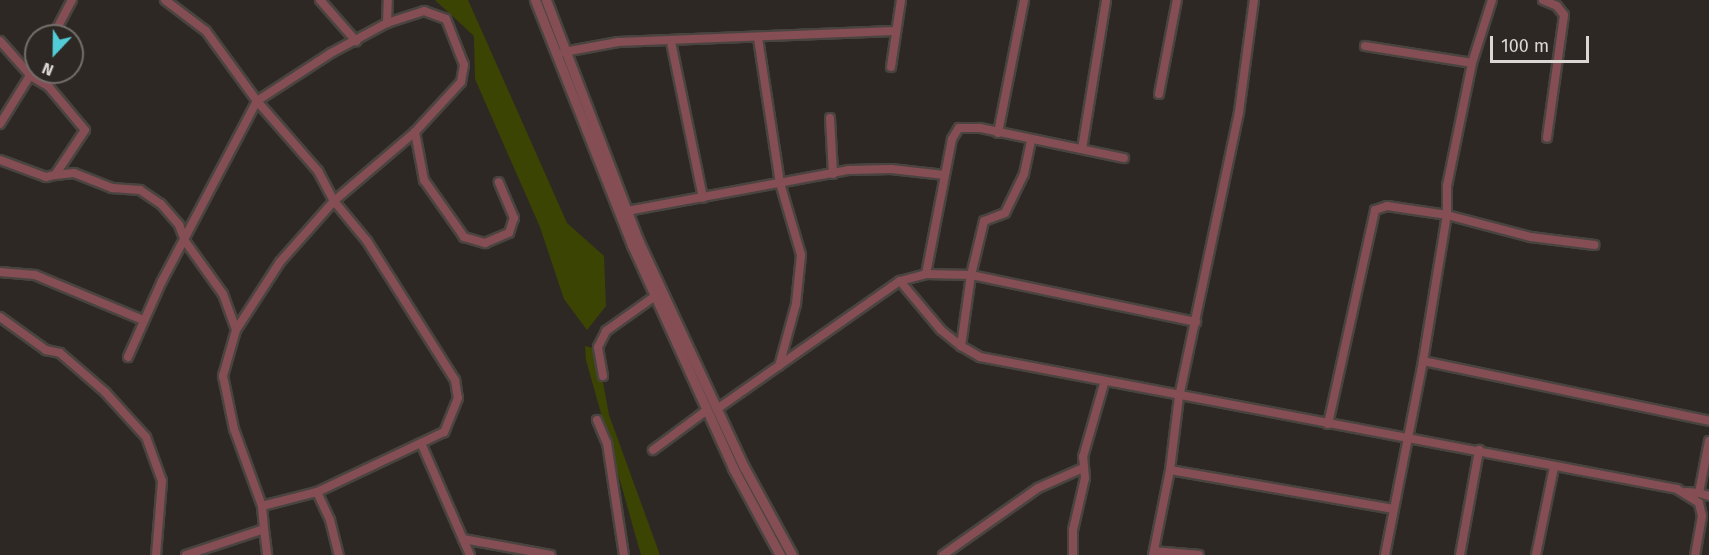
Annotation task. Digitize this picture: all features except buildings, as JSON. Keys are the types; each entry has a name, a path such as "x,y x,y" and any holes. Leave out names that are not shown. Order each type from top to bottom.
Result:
{"street":[{"path":"59,24 72,0"},
{"path":"165,0 206,31 257,101 318,171 334,201 367,241 455,380 459,398 444,432 316,492 262,506"},
{"path":"320,0 356,40"},
{"path":"387,23 388,0"},
{"path":"535,0 655,296 707,410 780,555"},
{"path":"546,0 564,52 627,211 761,502 792,555"},
{"path":"891,67 894,31 901,0"},
{"path":"998,133 1024,0"},
{"path":"1082,149 1106,0"},
{"path":"1159,94 1177,0"},
{"path":"1199,555 1153,553 1170,470 1179,397 1239,112 1254,0"},
{"path":"1385,555 1423,361 1447,215 1447,186 1472,63 1492,0"},
{"path":"1544,0 1557,6 1564,15 1546,138"},
{"path":"128,357 143,320 257,101 387,23 424,11 446,19 464,65 461,82 415,132 334,201 280,262 236,330 224,376 237,439 262,506 267,555"},
{"path":"564,52 618,42 758,38 836,31 894,31"},
{"path":"758,38 780,183 801,255 796,304 779,366"},
{"path":"0,40 24,68"},
{"path":"671,42 703,198"},
{"path":"1365,46 1472,63"},
{"path":"0,124 26,84"},
{"path":"44,84 86,130 55,175"},
{"path":"830,118 833,174"},
{"path":"926,274 956,130 969,126 1031,141 1124,158"},
{"path":"415,132 424,180 464,237 485,243 509,233 514,218 499,182"},
{"path":"961,346 971,275 984,221 1005,213 1024,174 1031,141"},
{"path":"0,160 46,177 74,173 112,188 140,190 161,204 179,225 185,241 223,294 236,330"},
{"path":"627,211 833,174 891,169 945,175"},
{"path":"1328,424 1375,210 1387,206 1447,215 1532,237 1594,245"},
{"path":"0,272 35,275 143,320"},
{"path":"717,409 900,281 926,274 971,275 1196,321"},
{"path":"900,281 941,330 980,357 1104,384 1479,450 1554,467 1709,496"},
{"path":"603,376 598,347 606,331 655,296"},
{"path":"0,317 46,350 60,353 105,392 146,437 162,481 156,555"},
{"path":"1423,361 1709,421"},
{"path":"1073,555 1073,530 1086,478 1083,456 1104,384"},
{"path":"653,450 707,410"},
{"path":"597,420 607,443 624,555"},
{"path":"1699,494 1709,441"},
{"path":"421,443 470,555"},
{"path":"1460,555 1479,450"},
{"path":"1536,555 1554,467"},
{"path":"943,555 1038,488 1083,468"},
{"path":"1170,470 1394,510"},
{"path":"1682,491 1699,503 1702,516 1695,555"},
{"path":"316,492 330,520 339,555"},
{"path":"186,555 264,529"},
{"path":"463,539 551,555"}],"green space":[{"path":"435,0 468,0 567,223 604,256 606,306 587,330 564,299 540,227 475,79 474,36"},
{"path":"585,346 597,349 609,415 660,555 641,555 586,360"}]}
